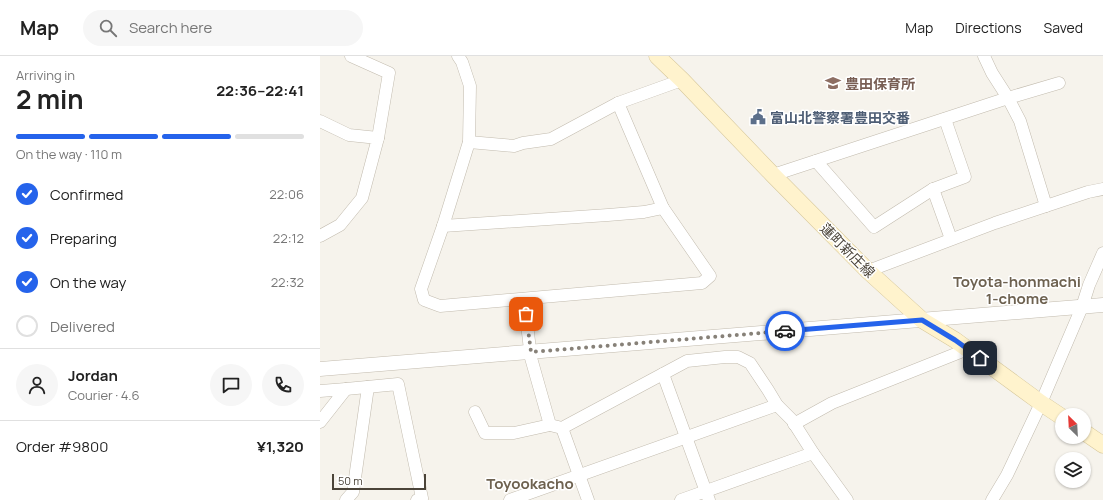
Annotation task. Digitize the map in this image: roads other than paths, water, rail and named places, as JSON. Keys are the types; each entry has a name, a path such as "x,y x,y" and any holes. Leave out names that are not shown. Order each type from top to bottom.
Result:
{"main road":[{"name":"蓮町新庄線","path":"657,56 868,271 922,320 955,340 1055,413"},
{"path":"1091,437 1103,445"}],"street":[{"path":"320,236 340,225 362,198 378,138 389,73 350,56"},
{"path":"984,56 992,73 1008,98 1020,121 1046,206"},
{"path":"462,58 470,86 469,142 443,226 421,289 424,300 440,306 702,283 710,276 663,208 618,103"},
{"path":"469,142 514,146 523,143 551,140 618,103 682,80"},
{"path":"773,175 1008,98 1059,83"},
{"path":"816,161 874,227 933,189 965,177 945,119"},
{"path":"320,121 349,135 378,138"},
{"path":"933,189 951,239"},
{"path":"868,271 951,239 1088,192 1103,189"},
{"path":"443,226 608,215 644,212 663,208"},
{"path":"992,500 1007,475 1041,404 1103,253"},
{"path":"524,299 531,358 556,426 580,475 588,500"},
{"path":"320,369 1103,305"},
{"path":"794,424 832,404 968,350"},
{"path":"475,412 485,433 514,433 556,426 687,362 725,357 738,357 750,363 777,406 792,420 813,453 847,500"},
{"path":"663,374 707,496"},
{"path":"320,391 398,384 422,498 417,500"},
{"path":"346,500 353,492 368,387"},
{"path":"320,422 346,389"},
{"path":"510,500 777,406"},
{"path":"681,500 707,496 813,453"}],"place":[{"name":"豊田保育所","path":"833,83"},
{"name":"富山北警察署豊田交番","path":"758,117"}],"district":[{"name":"Toyota-honmachi 1-chome","path":"1017,290"},
{"name":"Toyookacho","path":"530,483"}]}
